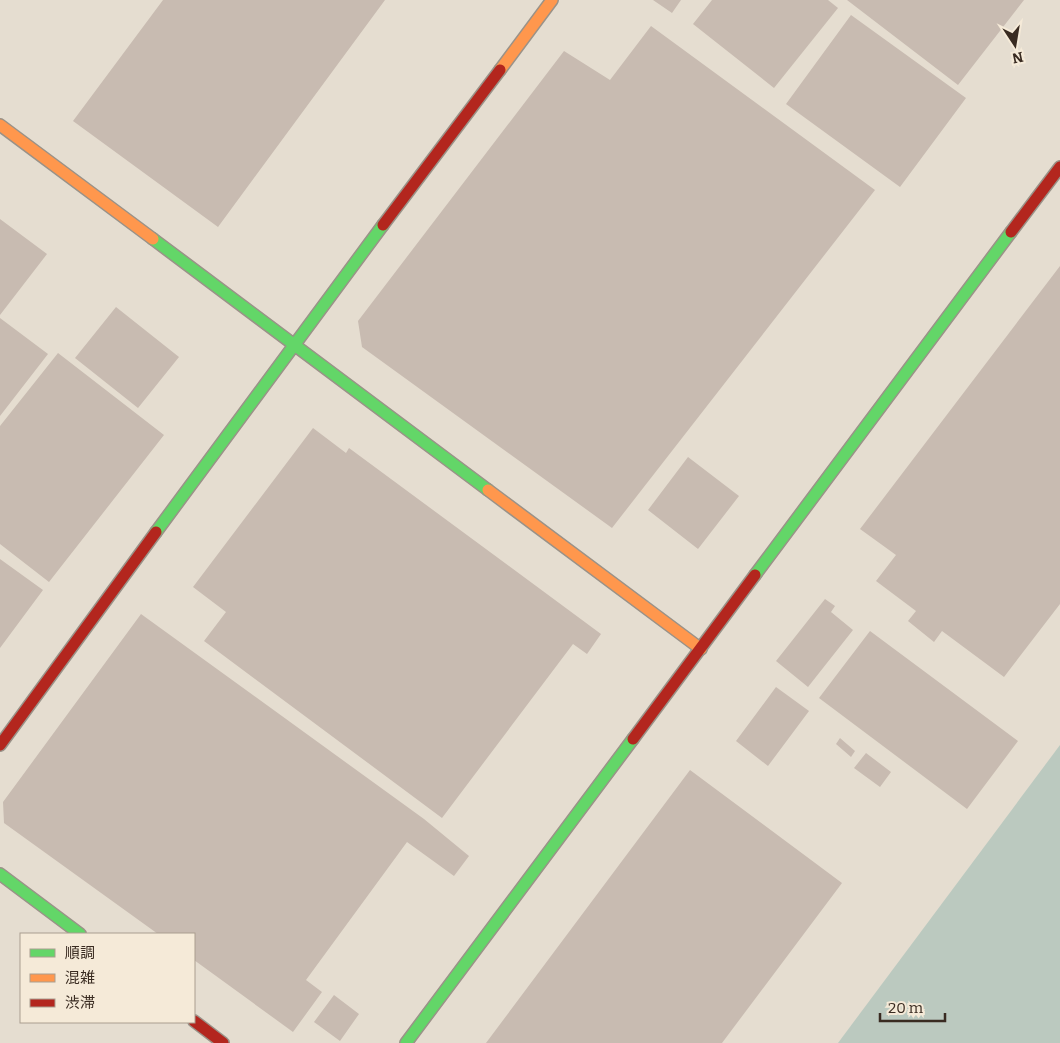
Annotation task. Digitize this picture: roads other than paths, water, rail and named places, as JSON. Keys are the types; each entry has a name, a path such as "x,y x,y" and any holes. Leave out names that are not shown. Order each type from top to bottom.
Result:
{"street":[{"path":"0,745 293,345 552,0"},
{"path":"0,125 701,649"},
{"path":"406,1043 1060,167"},
{"path":"0,874 79,933"},
{"path":"195,1022 223,1043"}]}
